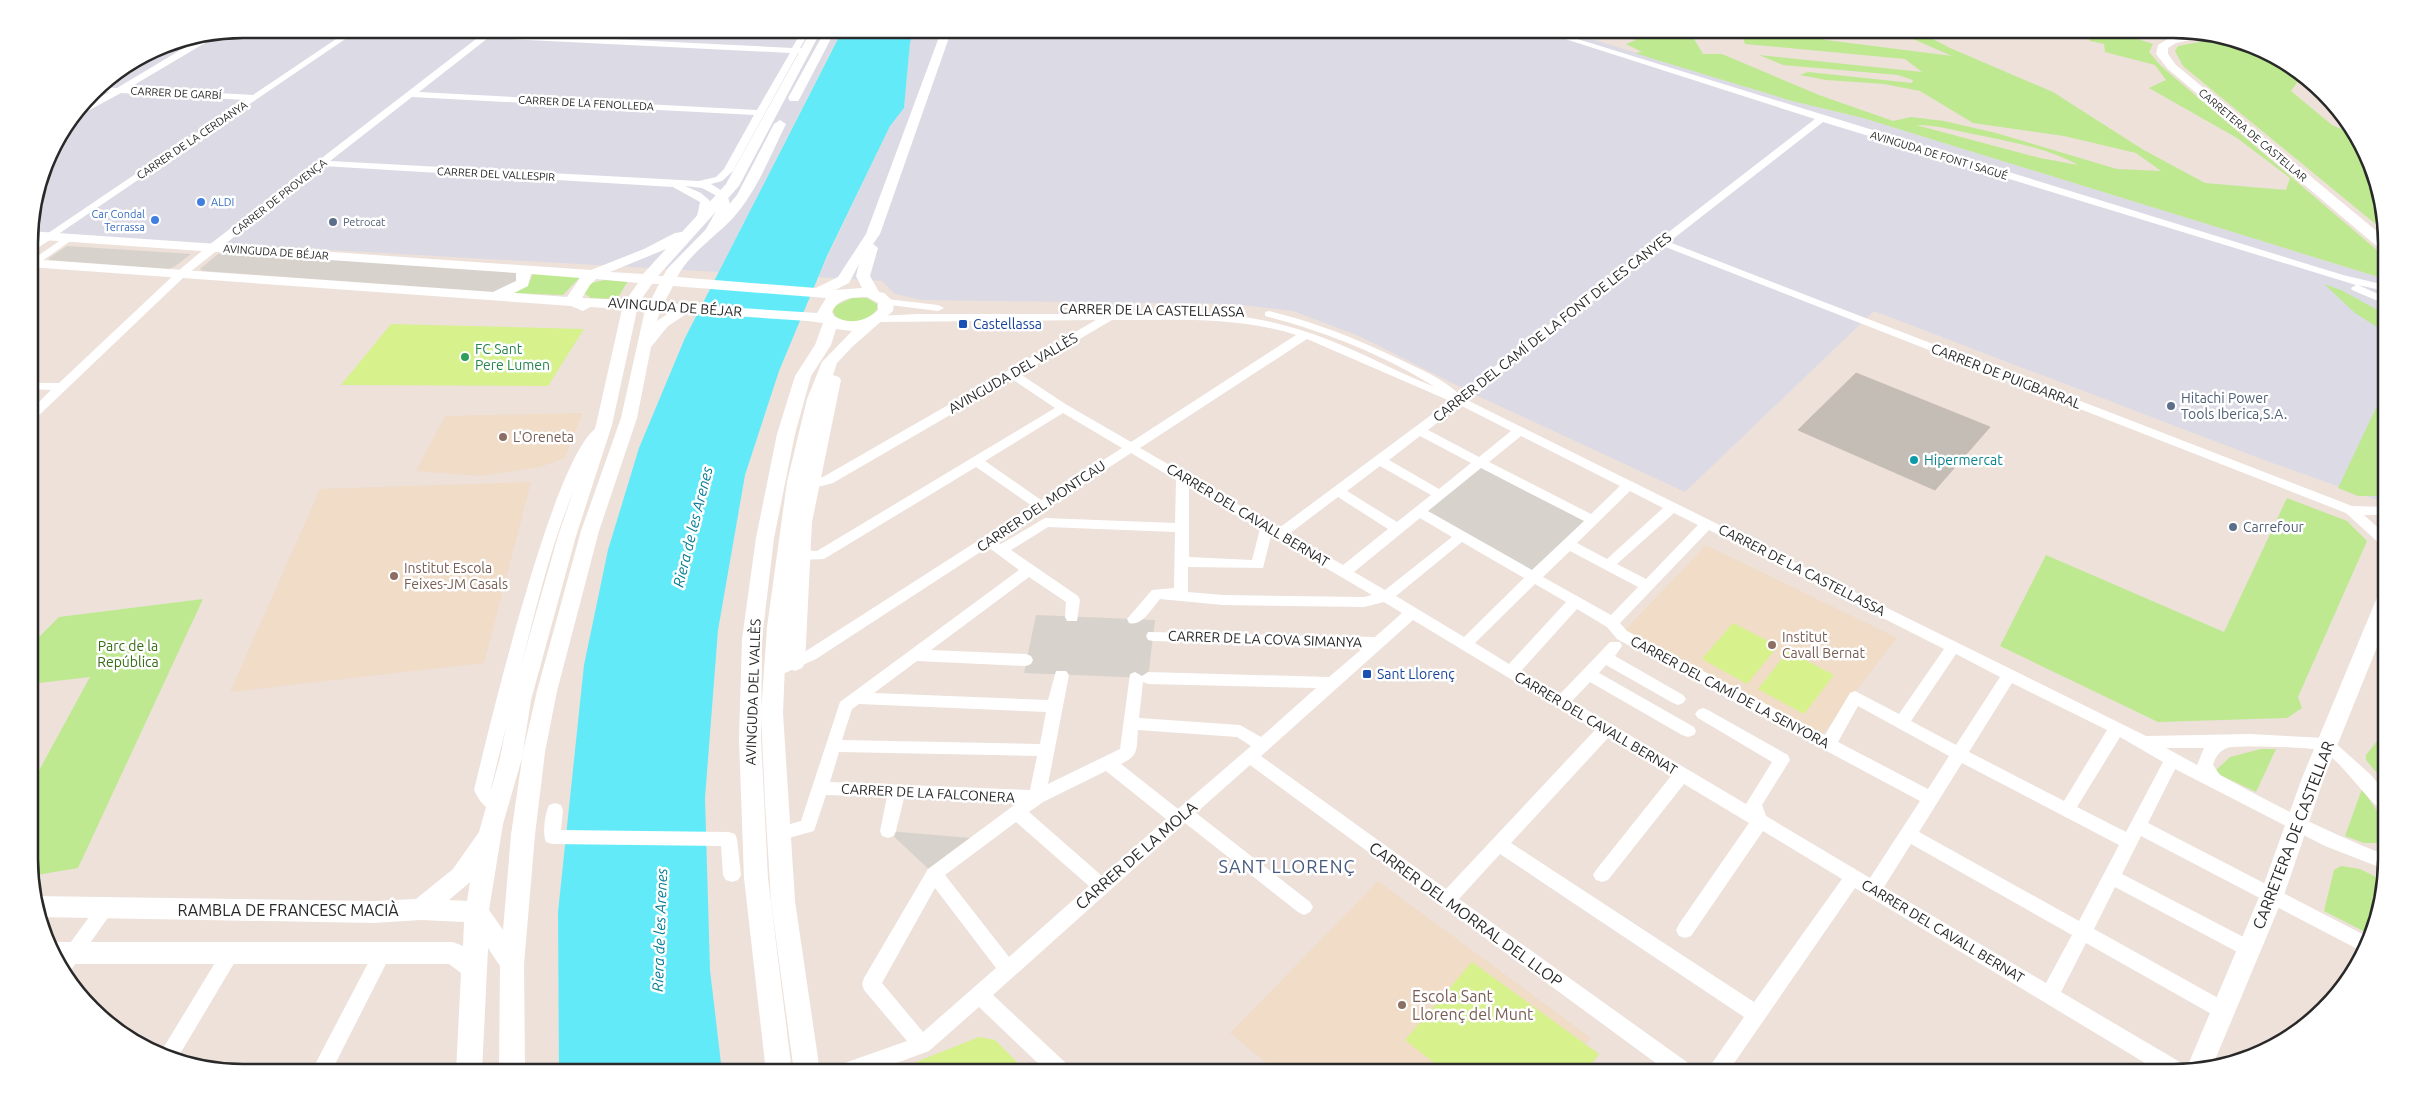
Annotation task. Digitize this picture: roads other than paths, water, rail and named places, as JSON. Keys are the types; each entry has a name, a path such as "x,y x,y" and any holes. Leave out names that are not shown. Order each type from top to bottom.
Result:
{"main road":[{"path":"512,1064 512,964 523,835 534,752 547,691 590,531 629,418 654,306 657,279 684,258 720,197 732,186 800,50 810,38"},
{"path":"579,304 576,290 599,271 644,254 727,216 743,196 827,38"},
{"path":"846,289 850,267 873,234 944,38"},
{"path":"469,1064 477,912 490,835 511,758 522,700 564,546 604,425 631,304 657,279 701,227"},
{"path":"873,234 873,244 863,276 879,298 885,311 874,320"},
{"name":"AVINGUDA DE BÉJAR","path":"38,236 564,272 599,271 657,279 818,291 846,289 879,298"},
{"path":"684,258 690,274 706,283"},
{"path":"38,262 181,274 549,300 579,304 613,314 620,320 624,332"},
{"path":"492,297 523,283 525,276 522,268"},
{"name":"AVINGUDA DE BÉJAR","path":"579,304 631,304 808,316 829,321"},
{"path":"644,345 663,323 686,308"},
{"name":"AVINGUDA DEL VALLÈS","path":"806,1064 783,901 778,834 772,713 777,627 796,482 815,399 830,362 846,344 874,320"},
{"name":"AVINGUDA DEL VALLÈS","path":"778,1064 756,878 750,738 752,639 765,538 786,434 803,376 823,345 829,321"},
{"path":"795,663 800,555 810,485 834,372 830,362"},
{"name":"CARRETERA DE CASTELLAR","path":"2272,895 2326,744 2378,619"},
{"path":"421,910 461,876 490,835"},
{"name":"RAMBLA DE FRANCESC MACIÀ","path":"43,906 106,907"}],"street":[{"name":"CARRER DE LA CERDANYA","path":"38,251 50,237 343,38"},
{"name":"CARRER DE PROVENÇA","path":"38,410 181,274 482,38"},
{"path":"593,38 800,50 816,47 822,38"},
{"path":"700,184 720,197 728,172 760,112 800,50 804,38"},
{"name":"AVINGUDA DE FONT I SAGUÉ","path":"1567,38 2340,278 2378,286"},
{"name":"CARRETERA DE CASTELLAR","path":"2187,38 2168,42 2162,47 2164,58 2172,67 2378,241"},
{"path":"86,110 201,41"},
{"path":"800,50 812,55 804,74 804,79"},
{"name":"CARRER DE GARBÍ","path":"106,89 256,98"},
{"name":"CARRER DE LA FENOLLEDA","path":"411,94 760,112"},
{"name":"CARRER DEL CAMÍ DE LA FONT DE LES CANYES","path":"1280,534 1419,432 1822,118"},
{"name":"CARRER DEL VALLESPIR","path":"322,163 669,184"},
{"path":"669,184 711,182 728,172"},
{"path":"669,184 693,192 705,201 701,227"},
{"path":"38,256 68,238"},
{"name":"CARRER DE PUIGBARRAL","path":"1661,242 2351,510 2378,511"},
{"name":"AVINGUDA DE FONT I SAGUÉ","path":"2340,278 2378,297"},
{"path":"846,289 826,307 824,312 829,321 853,326 874,320"},
{"name":"CARRER DE LA CASTELLASSA","path":"879,298 945,309 1196,308 1268,314 1313,326 1358,344 1441,384 1458,400"},
{"name":"CARRER DE LA CASTELLASSA","path":"874,320 918,317 1110,316 1236,318 1284,327 1341,349 1430,391 1458,400 2117,728 2172,760 2296,824 2331,841 2367,853"},
{"name":"AVINGUDA DEL VALLÈS","path":"810,485 828,480 1110,316"},
{"name":"CARRER DEL MONTCAU","path":"774,672 811,655 1305,335"},
{"name":"CARRER DEL CAVALL BERNAT","path":"1013,374 1063,408 1267,526 1562,702 1759,823 1853,877 2165,1064"},
{"path":"38,386 63,387"},
{"path":"800,555 818,556 1063,408"},
{"path":"1344,572 1519,431"},
{"path":"1419,432 1592,520"},
{"path":"975,460 1040,505"},
{"path":"1380,460 1440,495"},
{"path":"1134,619 1157,594 1181,593 1183,477"},
{"path":"1465,644 1629,485"},
{"path":"1339,492 1398,528"},
{"path":"1608,565 1672,507"},
{"name":"CARRER DE PUIGBARRAL","path":"2351,510 2378,535"},
{"path":"1419,512 1534,577"},
{"path":"1001,550 1045,522 1182,528"},
{"path":"1612,623 1708,523"},
{"path":"1182,562 1258,565 1267,526"},
{"path":"1157,594 1223,600 1364,602 1386,597 1461,536"},
{"path":"988,541 1073,600 1072,617"},
{"path":"1568,544 1647,586"},
{"path":"778,834 808,826 846,706 1030,569"},
{"name":"CARRER DEL CAMÍ DE LA SENYORA","path":"1534,577 1612,623 1622,635 1829,743 1931,799"},
{"path":"1511,672 1576,601"},
{"name":"CARRER DE LA MOLA","path":"869,1064 922,1045 1101,886 1131,871 1181,816 1412,613"},
{"name":"CARRER DE LA COVA SIMANYA","path":"1153,636 1378,642"},
{"path":"1902,722 1954,646"},
{"path":"1562,702 1610,652 1678,698"},
{"path":"915,655 1026,660"},
{"path":"1588,674 1688,731"},
{"path":"1873,889 2010,674"},
{"path":"1037,797 1061,675"},
{"path":"922,1045 871,984 934,874 1037,797 1128,753 1130,723 1141,678 1332,683"},
{"path":"1829,743 1855,697 1959,754 2129,842"},
{"path":"856,698 1055,706"},
{"path":"1685,930 1759,823 1754,804 1782,760 1703,714"},
{"name":"CARRER DEL MORRAL DEL LLOP","path":"1130,723 1240,731 1255,751 1447,900 1673,1064"},
{"path":"2067,810 2117,728"},
{"path":"1447,900 1606,729"},
{"name":"CARRER DE LA CASTELLASSA","path":"2144,742 2258,740 2326,744"},
{"path":"2214,780 2205,766 2209,753 2223,742"},
{"path":"2326,744 2365,780 2378,795"},
{"path":"833,746 1046,750"},
{"path":"2050,995 2172,760"},
{"path":"1108,762 1304,908"},
{"path":"1602,875 1681,775"},
{"name":"CARRER DE LA FALCONERA","path":"820,788 1037,797"},
{"path":"888,831 897,791"},
{"path":"555,810 552,838 729,839 732,876"},
{"path":"1017,812 1101,886"},
{"path":"2138,826 2360,941"},
{"path":"1908,834 2222,1010"},
{"path":"1499,844 1757,1015"},
{"path":"2367,853 2378,854"},
{"path":"2367,853 2378,858"},
{"path":"934,874 1007,969"},
{"path":"1722,1064 1853,877"},
{"path":"2111,877 2249,949"},
{"name":"CARRETERA DE CASTELLAR","path":"2200,1062 2272,895"},
{"path":"64,958 106,907"},
{"name":"RAMBLA DE FRANCESC MACIÀ","path":"106,907 477,912"},
{"path":"477,912 512,964"},
{"path":"64,959 383,952 453,954 474,967"},
{"path":"325,1064 383,952"},
{"path":"172,1051 230,954"},
{"path":"979,994 1053,1064"}],"water":[{"name":"Riera de les Arenes","path":"838,38 911,38 904,108 890,126 827,256 779,371 745,475 718,630 705,798 710,970 721,1064 559,1064 558,912 584,665 608,550 639,448 685,338"}],"place":[{"name":"ALDI","path":"201,202"},
{"name":"Car Condal Terrassa","path":"155,220"},
{"name":"Petrocat","path":"333,222"},
{"name":"Castellassa","path":"963,324"},
{"name":"FC Sant Pere Lumen","path":"465,357"},
{"name":"Hitachi Power Tools Iberica,S.A.","path":"2171,406"},
{"name":"L'Oreneta","path":"503,437"},
{"name":"Hipermercat","path":"1914,460"},
{"name":"Carrefour","path":"2233,527"},
{"name":"Institut Escola Feixes-JM Casals","path":"394,576"},
{"name":"Institut Cavall Bernat","path":"1772,645"},
{"name":"Sant Llorenç","path":"1367,674"},
{"name":"Escola Sant Llorenç del Munt","path":"1402,1005"}],"district":[{"name":"SANT LLORENÇ","path":"1287,867"}],"park label":[{"name":"Parc de la República","path":"128,654"}]}
